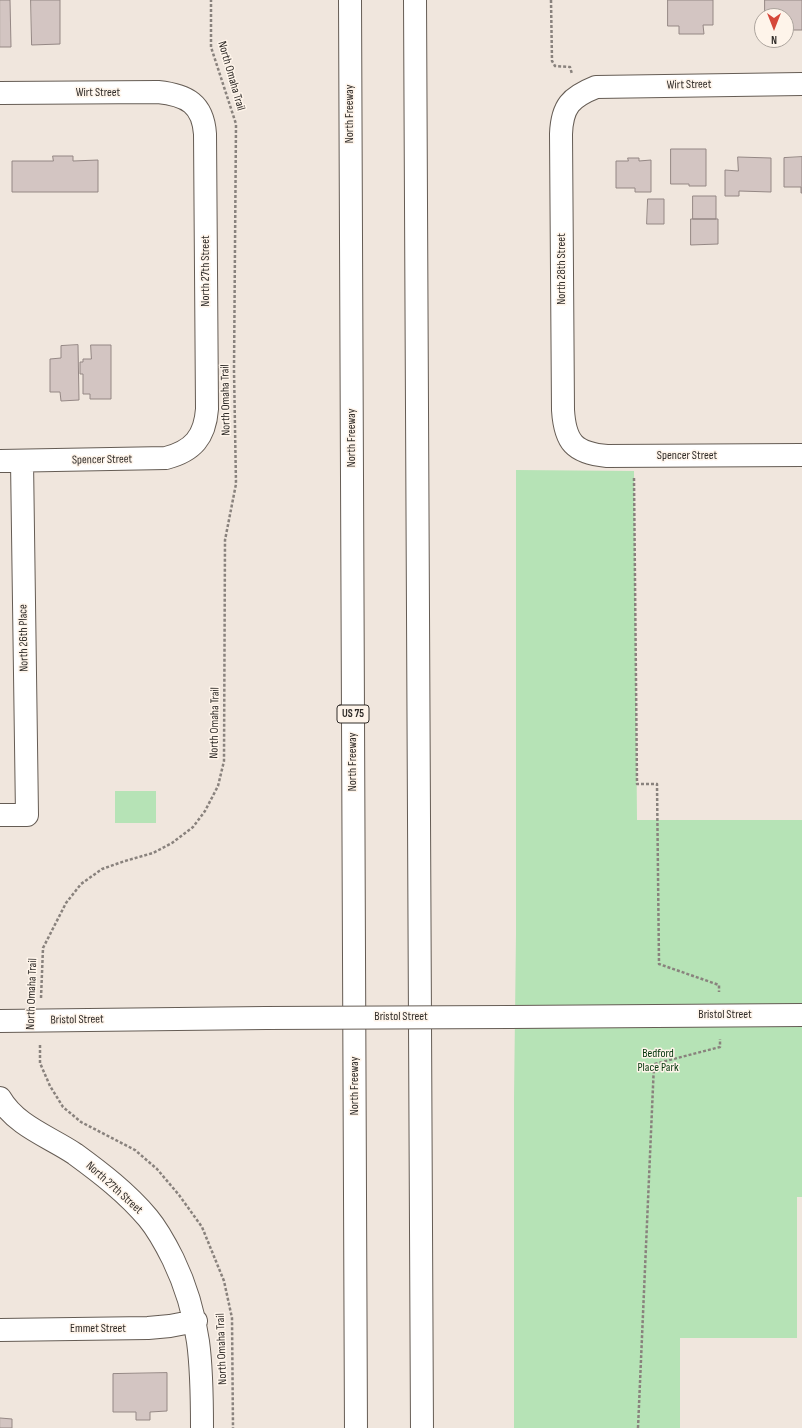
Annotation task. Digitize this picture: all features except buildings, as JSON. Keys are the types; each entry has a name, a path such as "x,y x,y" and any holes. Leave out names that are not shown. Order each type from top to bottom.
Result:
{"main road":[{"name":"North Freeway","path":"350,0 356,1428"},
{"path":"415,0 422,1428"},
{"name":"Wirt Street","path":"578,95 596,87 605,86 802,84"},
{"name":"Wirt Street","path":"0,93 158,92 177,94 194,104"},
{"name":"North 28th Street","path":"575,446 564,425 563,410 561,134 562,121 566,108 578,95"},
{"name":"North 27th Street","path":"194,104 204,123 206,149 207,409 204,426 198,439"},
{"name":"Spencer Street","path":"0,461 166,458 187,450 198,439"},
{"name":"Spencer Street","path":"575,446 586,453 593,455 802,455"},
{"name":"North 26th Place","path":"0,815 27,815 22,461"},
{"name":"Bristol Street","path":"0,1021 802,1015"},
{"name":"North 27th Street","path":"0,1098 9,1111 18,1119 70,1151 124,1193 148,1219 168,1248 180,1274 196,1322 202,1365 202,1428"},
{"name":"Emmet Street","path":"0,1330 148,1328 196,1322"}],"path":[{"name":"North Omaha Trail","path":"210,0 211,46 236,124 234,370 236,484 225,540 224,761 218,786 205,811 193,827 172,843 153,853 102,869 81,884 66,902 43,948 40,1063 50,1086 63,1107 81,1122 135,1150 157,1169 179,1195 202,1227 224,1281 232,1318 233,1428"},
{"path":"551,0 552,61 555,66 570,67 578,95"},
{"path":"634,456 637,784 657,784 659,964 719,985 719,992"},
{"path":"638,1428 654,1064 720,1047 720,1040"}],"green space":[{"name":"Bedford Place Park","path":"516,470 634,471 637,820 802,820 802,1197 797,1197 797,1338 680,1338 680,1428 514,1428"},
{"path":"115,791 156,791 156,823 115,823"}]}
